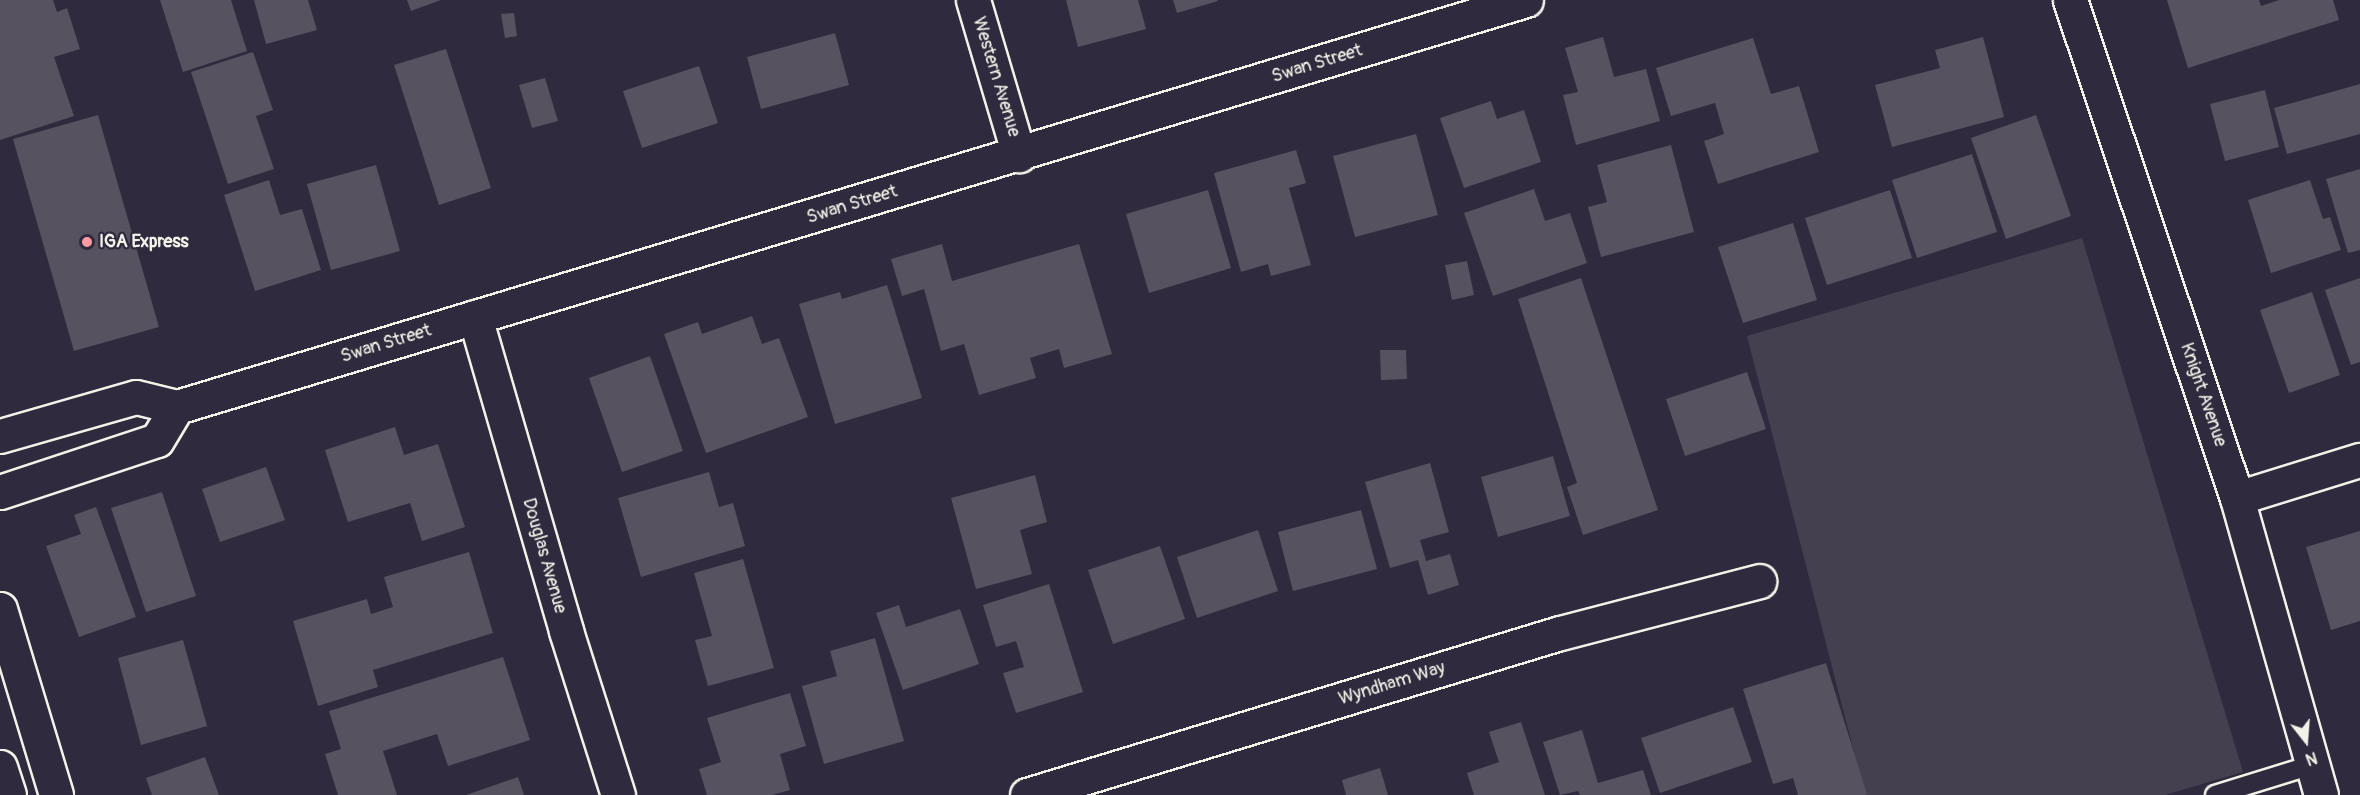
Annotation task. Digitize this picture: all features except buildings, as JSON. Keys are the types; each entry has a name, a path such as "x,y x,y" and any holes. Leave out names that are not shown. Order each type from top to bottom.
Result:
{"street":[{"name":"Western Avenue","path":"973,0 1019,155"},
{"name":"Swan Street","path":"177,407 1019,155 1526,0"},
{"name":"Knight Avenue","path":"2070,0 2237,498 2316,780"},
{"name":"Douglas Avenue","path":"475,317 566,631 618,795"},
{"path":"0,436 136,397 177,407 158,440 0,492"},
{"path":"2237,498 2360,460"},
{"name":"Wyndham Way","path":"1027,795 1560,633 1759,581"},
{"path":"0,609 56,795"},
{"path":"0,767 9,795"}],"lane":[{"path":"2215,795 2316,780"}],"shaded area":[{"path":"2082,238 2243,772 2165,795 1865,795 1747,336"}],"place":[{"name":"IGA Express","path":"87,242"}]}
